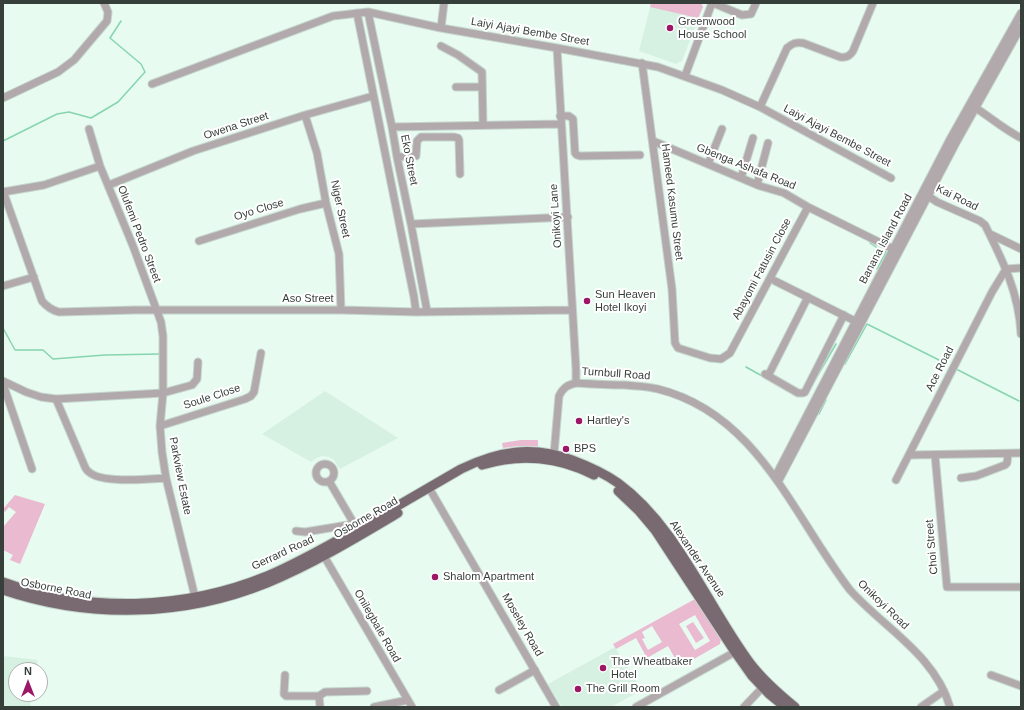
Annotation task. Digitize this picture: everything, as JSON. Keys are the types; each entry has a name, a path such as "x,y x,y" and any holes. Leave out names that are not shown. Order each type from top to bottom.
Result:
{"main road":[{"name":"Gerrard Road","path":"3,582 33,592 55,597 96,603 152,603 195,597 231,588 266,576 318,551 355,526 482,459 517,451 534,452 552,457"},
{"name":"Osborne Road","path":"3,590 49,602 82,608 128,610 179,606 213,600 240,593 268,582 324,556 478,467 491,462 506,459 552,457"},
{"name":"Alexander Avenue","path":"552,457 602,480 620,493 639,511 666,545 735,652 762,688 785,707"},
{"name":"Alexander Avenue","path":"552,457 586,465 607,476 618,483 644,506 681,555 751,664 774,689 795,707"}],"street":[{"path":"3,98 58,72 74,60 107,22 108,12 104,3"},
{"path":"441,28 444,3"},
{"path":"685,76 713,3 745,16 751,14 756,3"},
{"path":"760,108 788,48 792,44 797,42 803,43 844,58 850,55 873,3"},
{"name":"Laiyi Ajayi Bembe Street","path":"152,84 333,16 368,12 441,28 642,64 685,76 722,90 760,108 891,178"},
{"name":"Eko Street","path":"368,12 392,127 396,157 411,224 427,312"},
{"name":"Eko Street","path":"357,13 416,312"},
{"name":"Banana Island Road","path":"776,480 925,195 949,141 1021,13"},
{"name":"Banana Island Road","path":"776,480 855,321 893,249 976,108 1021,27"},
{"path":"441,46 481,71 484,125"},
{"name":"Onikoyi Lane","path":"557,48 568,218 576,383"},
{"name":"Hameed Kasumu Street","path":"642,64 672,289 675,343"},
{"path":"456,87 482,87"},
{"name":"Owena Street","path":"109,185 194,151 305,115 374,96"},
{"path":"976,108 1021,138"},
{"name":"Niger Street","path":"305,115 317,152 326,203 339,254 341,310"},
{"path":"392,127 484,125 561,120 569,116 573,119 575,153 577,155 640,155"},
{"name":"Olufemi Pedro Street","path":"89,129 100,166 109,185 157,310"},
{"path":"708,164 722,129"},
{"path":"396,157 416,156 418,140 420,137 458,138 460,174"},
{"path":"741,178 752,138"},
{"name":"Gbenga Ashafa Road","path":"653,141 757,185 784,193 808,207 893,249"},
{"path":"757,185 768,143"},
{"path":"3,286 34,277 3,192 44,185 100,166"},
{"name":"Kai Road","path":"925,195 980,221 985,225 1006,269 1016,295 1021,334"},
{"name":"Oyo Close","path":"199,241 300,209 326,203"},
{"name":"Abayomi Fatusin Close","path":"675,343 678,348 710,358 721,359 730,353 808,207"},
{"path":"411,224 568,218"},
{"path":"990,234 1021,249"},
{"path":"1006,269 1021,268"},
{"name":"Ace Road","path":"896,480 992,292 1006,269"},
{"name":"Aso Street","path":"34,277 42,301 51,310 59,312 135,310 341,310 416,312 572,310"},
{"path":"775,281 855,321"},
{"path":"808,297 766,375 798,393 805,392 844,316"},
{"name":"Parkview Estate","path":"157,310 162,322 164,336 163,393 160,426 162,452 166,478 195,597"},
{"name":"Soule Close","path":"160,426 250,396 254,392 261,353"},
{"path":"3,383 42,397 56,399 163,393 192,385 196,379 198,362"},
{"path":"3,383 32,469"},
{"name":"Turnbull Road","path":"552,457 559,396 562,390 568,385 576,383 642,386 656,388 692,401 711,412 732,428 756,454 776,480"},
{"path":"56,399 85,467 89,473 106,478 124,480 166,478"},
{"path":"910,455 1021,453"},
{"path":"962,478 976,476 1005,465 1007,463 1008,454"},
{"name":"Choi Street","path":"935,455 946,585 948,588 1021,587"},
{"name":"Onikoyi Road","path":"776,480 850,590 921,657 938,680 950,707"},
{"path":"296,531 305,532 355,526 329,481"},
{"name":"Moseley Road","path":"432,493 556,707"},
{"name":"Onilegbale Road","path":"324,556 412,707"},
{"path":"636,707 735,652"},
{"path":"499,690 535,670"},
{"path":"285,675 284,694 286,696 319,696 325,692 367,691"},
{"path":"991,676 1021,686"},
{"path":"744,707 762,688"},
{"path":"921,707 944,691"},
{"path":"319,696 320,707"},
{"path":"374,707 408,700"}],"shaded area":[{"name":"Greenwood House School","path":"651,3 701,3 703,7 682,61 676,64 639,51"},
{"path":"651,3 701,3 703,7 698,18 650,7"},
{"path":"325,391 398,438 340,469 334,460 329,457 321,456 311,462 262,434"},
{"path":"521,440 538,440 538,446 503,448 502,443"},
{"path":"15,495 45,504 20,564 10,560 13,555 3,550 3,527 16,512 9,507 5,512 3,509"},
{"path":"695,599 721,639 720,644 680,667 668,646 647,658 636,638 616,649 613,644","holes":["695,615 710,641 695,650 679,624","652,626 662,642 648,650 642,639 645,638 642,632"]},
{"path":"693,622 704,638 696,643 686,626"},
{"name":"The Wheatbaker Hotel","path":"615,647 642,690 611,707 562,707 548,684"},
{"path":"3,656 38,660 38,662 8,662 8,702 31,702 30,707 3,707"}],"waterway":[{"path":"3,141 57,114 69,112 91,118 118,102 145,72 141,64 110,38 121,21"},
{"path":"870,243 876,247"},
{"path":"877,269 886,252 882,250"},
{"path":"845,364 867,324 947,364"},
{"path":"3,328 15,350 43,350 53,359 105,355 159,354"},
{"path":"808,392 836,344"},
{"path":"746,367 764,377"},
{"path":"956,369 1019,401"},
{"path":"819,414 826,400"}],"place":[{"name":"Greenwood House School","path":"670,28"},
{"name":"Sun Heaven Hotel Ikoyi","path":"587,301"},
{"name":"Hartley's","path":"579,421"},
{"name":"BPS","path":"566,449"},
{"name":"Shalom Apartment","path":"435,577"},
{"name":"The Wheatbaker Hotel","path":"603,668"},
{"name":"The Grill Room","path":"578,689"}]}
